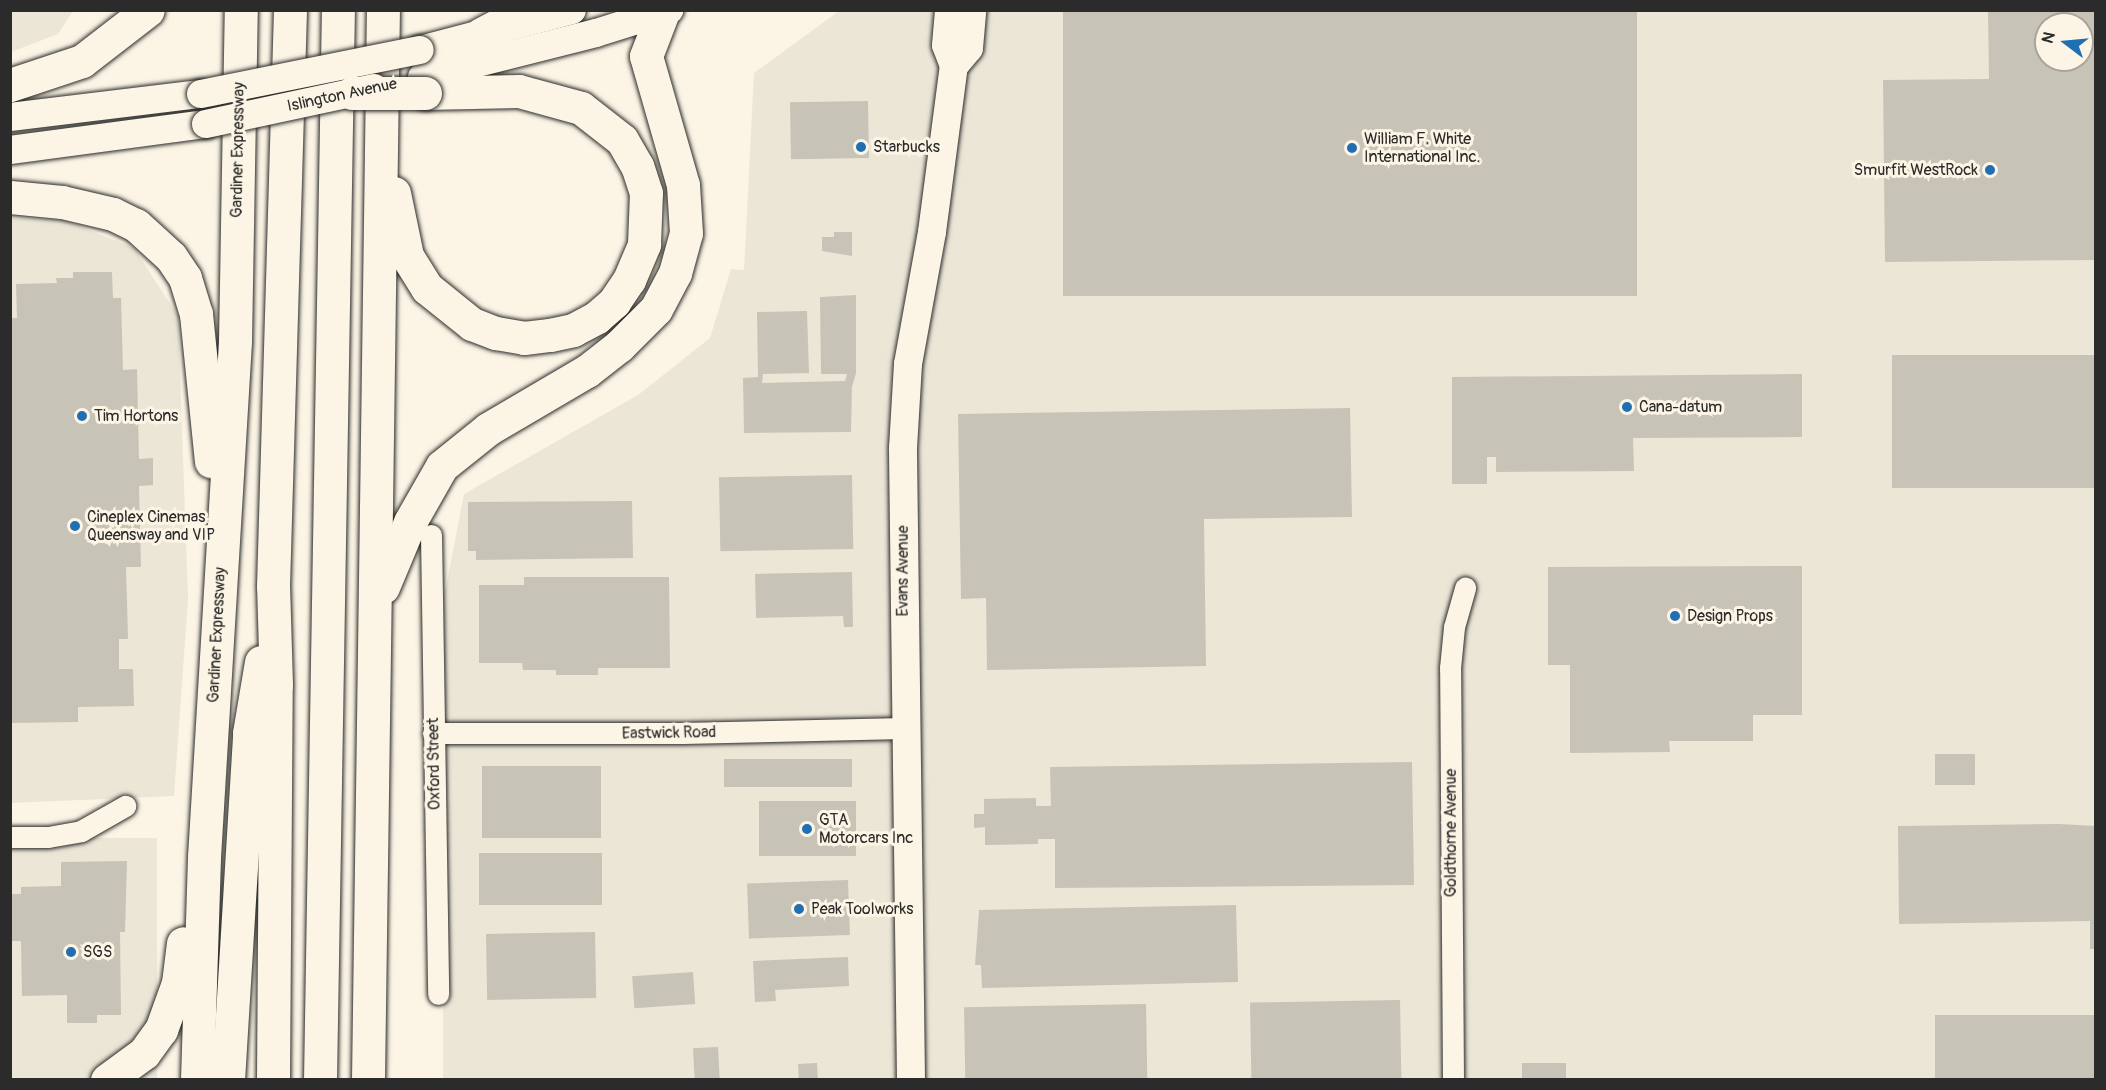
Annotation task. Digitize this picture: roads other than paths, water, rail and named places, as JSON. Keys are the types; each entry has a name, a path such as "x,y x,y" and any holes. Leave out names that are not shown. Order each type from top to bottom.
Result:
{"highway":[{"path":"10,85 82,61 103,49 148,10"},
{"name":"Gardiner Expressway","path":"197,1080 204,857 235,342 241,10"},
{"path":"273,1080 276,685 273,586 290,10"},
{"path":"320,1080 338,10"},
{"path":"368,1080 383,10"},
{"path":"481,34 527,10"},
{"path":"375,612 390,563 424,492 442,465 488,429 586,371 619,346 656,309 675,273 686,233 683,185 646,56 666,11"},
{"path":"352,93 422,73 552,97 580,108 622,140 646,193 648,219 644,244 629,280 614,302 597,317 573,330 514,336 472,324 427,288 407,256 381,115"},
{"path":"10,197 62,202 112,214 153,239 185,278 202,351 221,564"},
{"path":"228,1080 249,733 273,586"},
{"path":"107,1080 144,1053 161,1030 178,982 187,913 204,857"}],"main road":[{"name":"Islington Avenue","path":"422,73 481,34 572,10"},
{"name":"Evans Avenue","path":"911,1080 904,728 903,457 908,364 932,232 954,66 946,45 949,10"},
{"name":"Evans Avenue","path":"954,66 969,48 972,10"},
{"name":"Islington Avenue","path":"10,117 201,94 422,73 666,11"},
{"name":"Islington Avenue","path":"10,150 206,124 352,93"}],"street":[{"name":"Oxford Street","path":"431,535 438,994"},
{"name":"Goldthorne Avenue","path":"1452,1080 1450,668 1454,627 1465,588"},
{"name":"Eastwick Road","path":"434,733 671,734 904,728"},
{"path":"10,837 48,837 81,831 125,806"}],"place":[{"name":"Starbucks","path":"861,147"},
{"name":"William F. White International Inc.","path":"1352,148"},
{"name":"Smurfit WestRock","path":"1990,170"},
{"name":"Cana-datum","path":"1627,407"},
{"name":"Tim Hortons","path":"82,416"},
{"name":"Cineplex Cinemas Queensway and VIP","path":"75,526"},
{"name":"Design Props","path":"1675,616"},
{"name":"GTA Motorcars Inc","path":"807,829"},
{"name":"Peak Toolworks","path":"799,909"},
{"name":"SGS","path":"71,952"}]}
